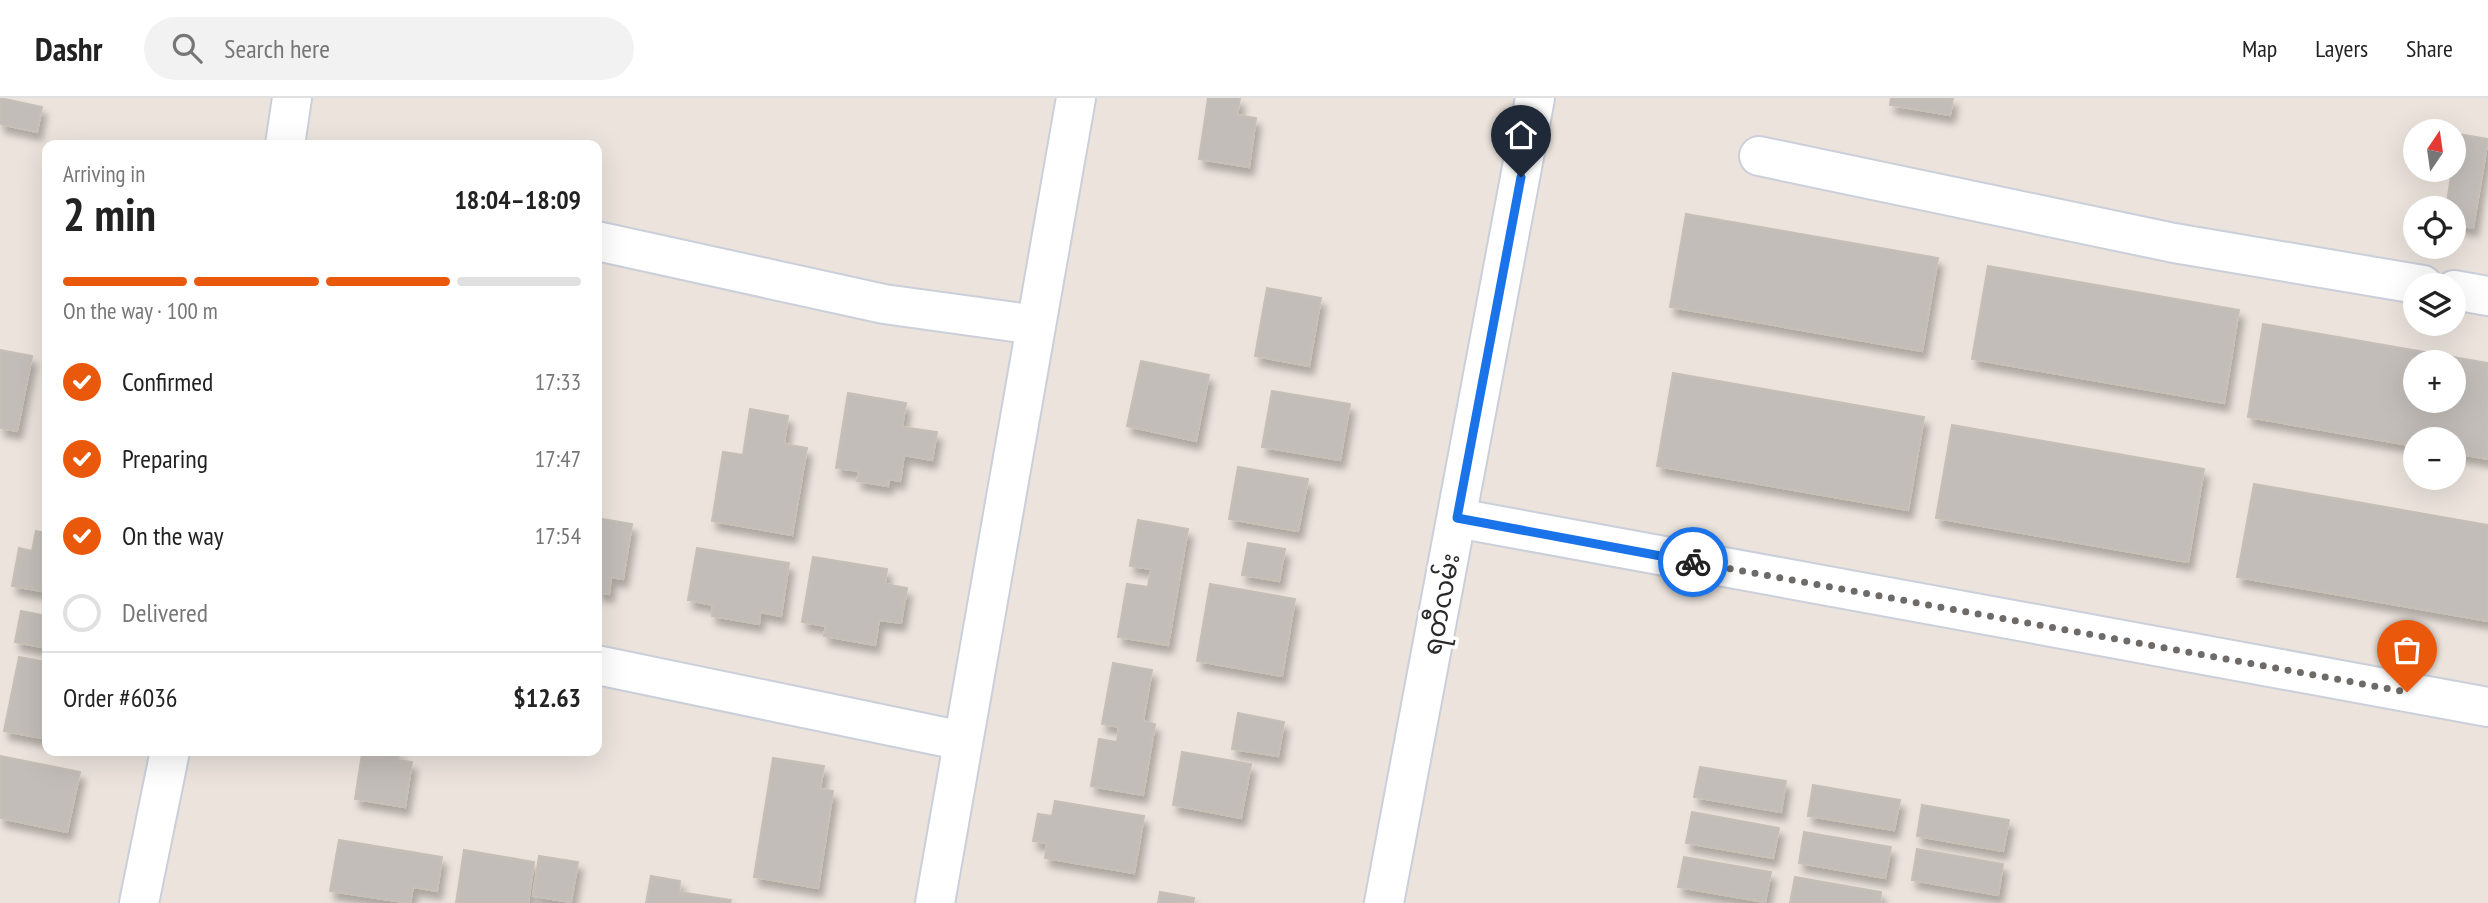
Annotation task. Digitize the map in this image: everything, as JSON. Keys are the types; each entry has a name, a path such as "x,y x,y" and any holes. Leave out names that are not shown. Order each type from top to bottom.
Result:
{"street":[{"path":"286,140 292,98"},
{"path":"934,903 1076,98"},
{"name":"ရတီလမ်း","path":"1384,903 1535,98"},
{"path":"1759,156 2174,243 2403,282"},
{"path":"602,242 884,304 1036,325"},
{"path":"2466,292 2488,296"},
{"path":"1457,518 2488,707"},
{"path":"602,666 963,741"},
{"path":"139,903 169,756"}],"building":[{"path":"0,98 42,107 37,132 0,124"},
{"path":"1208,98 1240,98 1237,115 1256,118 1249,167 1199,159"},
{"path":"1891,98 1953,98 1950,115 1890,105"},
{"path":"2466,135 2488,139 2473,228 2466,227 2466,196 2448,196 2450,182 2466,182"},
{"path":"1686,214 1938,258 1922,351 1670,307"},
{"path":"1988,266 2239,310 2224,403 1972,359"},
{"path":"1267,288 1321,298 1309,366 1255,356"},
{"path":"2263,324 2413,350 2403,350 2403,413 2466,413 2466,359 2488,363 2488,459 2466,455 2466,427 2403,427 2403,444 2248,417"},
{"path":"0,350 32,356 17,431 0,428"},
{"path":"1141,361 1209,375 1196,441 1127,426"},
{"path":"1673,373 1924,417 1908,510 1657,466"},
{"path":"1272,391 1350,404 1340,460 1262,447"},
{"path":"848,393 906,403 902,427 937,432 932,460 904,455 900,481 889,479 888,486 857,481 859,471 836,468"},
{"path":"750,409 788,416 784,444 807,448 792,535 712,521 723,452 743,455"},
{"path":"1952,425 2204,469 2188,562 1936,518"},
{"path":"1238,467 1308,479 1298,531 1229,519"},
{"path":"2254,484 2488,525 2488,621 2237,577"},
{"path":"602,519 632,524 623,579 611,577 609,594 602,593"},
{"path":"1138,520 1188,529 1168,645 1118,637 1127,584 1148,587 1151,569 1130,566"},
{"path":"36,531 42,532 42,591 12,586 19,548 32,551"},
{"path":"1248,543 1285,549 1279,581 1242,575"},
{"path":"697,548 789,563 781,616 760,612 759,624 712,616 713,605 688,600"},
{"path":"813,557 887,569 885,584 907,588 901,623 879,620 875,645 824,636 826,626 802,622"},
{"path":"1210,584 1295,599 1282,676 1197,661"},
{"path":"21,611 42,615 42,647 15,642"},
{"path":"19,657 42,661 42,738 4,731"},
{"path":"1113,663 1152,670 1143,721 1155,724 1143,795 1091,786 1099,739 1117,742 1119,727 1102,724"},
{"path":"1238,713 1284,722 1278,756 1232,749"},
{"path":"1182,752 1251,764 1241,818 1173,805"},
{"path":"0,756 80,772 67,832 0,818"},
{"path":"362,756 399,756 398,760 412,762 405,807 355,799"},
{"path":"773,758 824,766 820,789 833,791 818,888 754,877"},
{"path":"1700,767 1786,781 1781,812 1694,797"},
{"path":"1813,785 1900,800 1894,830 1808,816"},
{"path":"1055,801 1144,816 1134,873 1045,858 1047,843 1033,841 1038,814 1052,816"},
{"path":"1922,805 2009,820 2003,851 1917,836"},
{"path":"1692,812 1779,828 1773,858 1686,843"},
{"path":"1804,832 1891,847 1885,878 1799,863"},
{"path":"339,840 442,857 437,891 413,887 410,903 330,891"},
{"path":"1917,849 2003,864 1998,895 1912,880"},
{"path":"464,850 534,862 528,903 456,903"},
{"path":"539,856 578,862 571,902 533,896"},
{"path":"1684,857 1771,872 1765,902 1678,887"},
{"path":"651,876 680,881 679,892 731,900 730,903 646,903"},
{"path":"1795,877 1881,892 1880,903 1790,903"},
{"path":"1160,892 1194,898 1193,903 1158,903"}],"way so far":[{"path":"1693,562 2407,692"}],"route":[{"path":"1521,177 1457,518 1693,562"}]}
